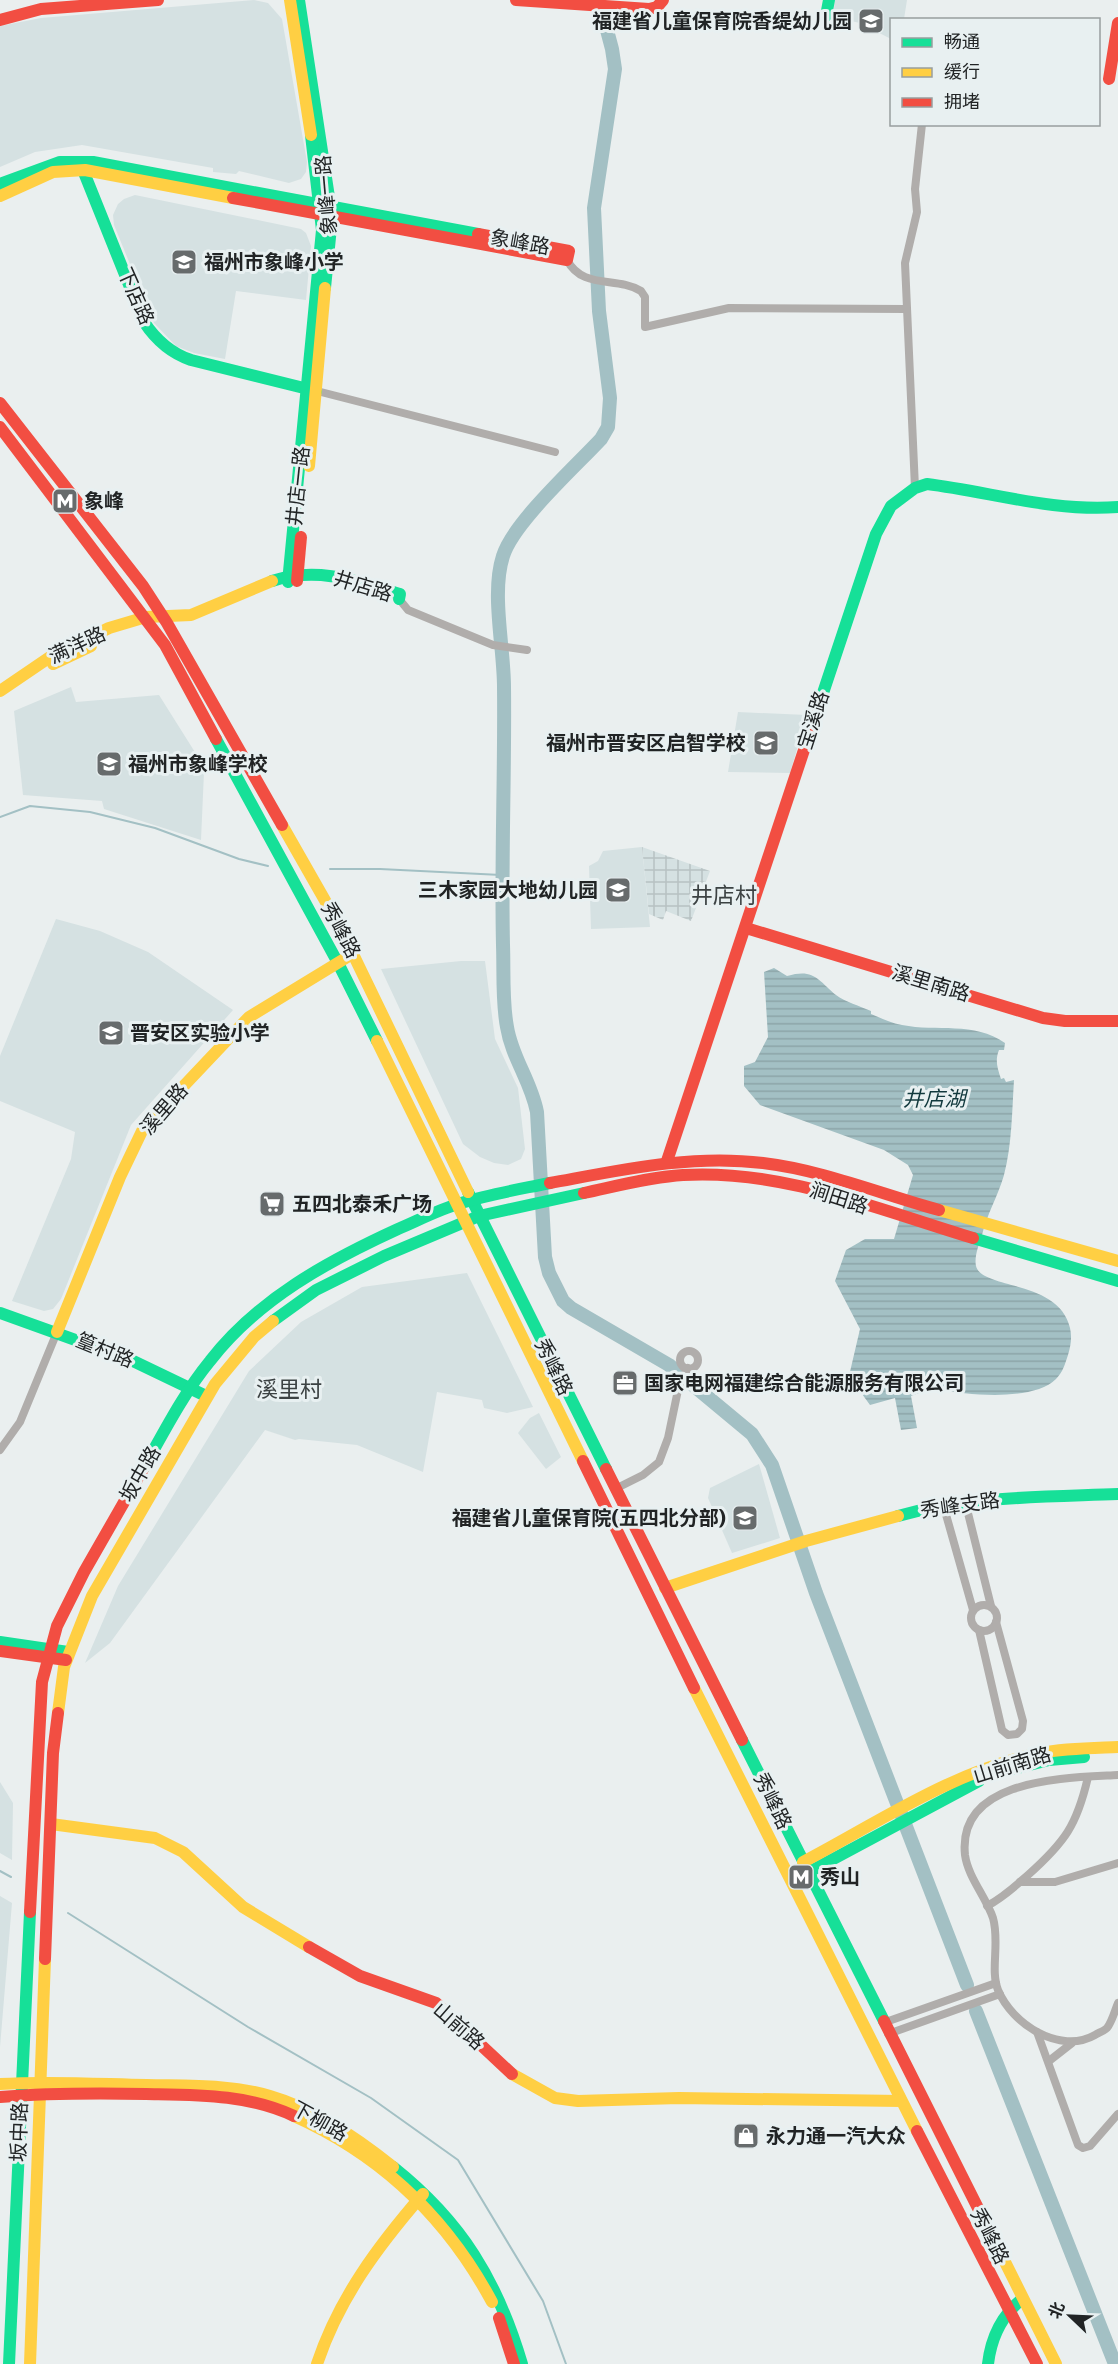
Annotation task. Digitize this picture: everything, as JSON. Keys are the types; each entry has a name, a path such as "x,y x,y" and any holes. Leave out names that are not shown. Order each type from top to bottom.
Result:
{"main road":[{"path":"0,20 41,9 158,0"},
{"name":"象峰一路","path":"290,0 327,211"},
{"name":"象峰一路","path":"299,0 327,211 322,246 313,390"},
{"path":"516,0 636,8 653,8 663,0"},
{"path":"636,8 652,0"},
{"path":"826,16 828,0"},
{"path":"1109,79 1118,23"},
{"name":"象峰路","path":"0,184 53,163 81,165 327,211 567,260"},
{"name":"象峰路","path":"0,196 53,172 81,165"},
{"name":"下店路","path":"81,165 141,315 159,342 173,353 191,360 313,390"},
{"name":"井店一路","path":"293,579 313,390"},
{"name":"秀峰路","path":"0,403 143,586 165,619 354,953 478,1216 806,1867 885,2029 1056,2364"},
{"name":"秀峰路","path":"0,427 148,620 338,963 643,1584 901,2101 1037,2364"},
{"path":"915,488 927,484 1070,507 1101,509 1118,507"},
{"name":"宝溪路","path":"667,1161 879,526 888,510 915,488"},
{"name":"井店路","path":"148,620 191,621 293,579 323,580 399,599"},
{"name":"满洋路","path":"0,692 31,668 65,648 148,620"},
{"name":"满洋路","path":"0,701 41,671 70,655 148,620"},
{"name":"溪里南路","path":"746,928 1043,1018 1065,1022 1118,1021"},
{"name":"溪里路","path":"57,1332 120,1177 143,1129 249,1017 354,953"},
{"name":"涧田路","path":"471,1200 667,1161 729,1159 785,1166 1118,1262"},
{"name":"涧田路","path":"478,1216 663,1177 697,1174 756,1177 801,1186 1118,1281"},
{"name":"坂中路","path":"9,2364 39,1708 48,1652 80,1580 190,1387 209,1361 253,1314 298,1279 356,1248 471,1200"},
{"path":"465,1220 478,1216"},
{"name":"坂中路","path":"30,2364 56,1718 67,1656 102,1578 206,1396 244,1347 295,1303 331,1282 465,1220"},
{"name":"篁村路","path":"0,1313 57,1332 190,1387 206,1396"},
{"name":"秀峰支路","path":"665,1588 806,1541 944,1504 1118,1494"},
{"path":"0,1642 67,1656"},
{"path":"0,1651 48,1652"},
{"name":"山前南路","path":"913,1810 973,1774 1016,1759 1056,1750 1118,1747"},
{"name":"山前南路","path":"913,1810 1012,1769 1049,1760 1118,1755"},
{"path":"806,1867 913,1810"},
{"name":"山前路","path":"51,1824 164,1841 191,1858 243,1907 263,1921 360,1976 436,2003 515,2077 555,2098 578,2101 658,2098 825,2102 901,2101"},
{"name":"下柳路","path":"0,2084 21,2089 41,2088 241,2099 270,2106 309,2122 349,2146 422,2196 454,2223 481,2262 507,2316 522,2364"},
{"name":"下柳路","path":"0,2097 21,2089"},
{"path":"317,2364 327,2333 348,2289 370,2257 422,2196"},
{"name":"下柳路","path":"422,2196 476,2271 498,2315 513,2364"},
{"path":"988,2364 993,2338 1011,2311 1024,2302"},
{"path":"993,2364 998,2341 1011,2311"}],"street":[{"path":"915,488 905,262 917,212 915,189 922,126"},
{"path":"567,260 578,274 590,280 605,281 641,291 645,297 645,327 729,308 906,309"},
{"path":"313,390 555,452"},
{"path":"399,599 408,610 497,646 527,650"},
{"path":"0,1450 20,1422 57,1332"},
{"path":"615,1489 643,1475 659,1462 668,1438 678,1390 688,1368"},
{"path":"944,1504 973,1610 970,1621 978,1630 1002,1730 1008,1735 1017,1734 1022,1729 1023,1721 996,1622 997,1615 991,1606 965,1501"},
{"path":"973,1610 980,1605 991,1606"},
{"path":"978,1630 987,1630 996,1622"},
{"path":"1072,2043 1051,2040 1037,2032 1009,2008 1000,1994 996,1983 997,1935 987,1906 965,1858 965,1834 979,1806 996,1796 1043,1781 1118,1775"},
{"path":"987,1906 1005,1897 1047,1859 1067,1836 1084,1796 1088,1777"},
{"path":"1020,1882 1055,1882 1118,1863"},
{"path":"885,2029 996,1983"},
{"path":"885,2029 1000,1994"},
{"path":"1049,2061 1072,2043 1089,2038 1106,2028 1118,2003"},
{"path":"1037,2032 1078,2145 1083,2148 1090,2146 1118,2114"}],"shaded area":[{"path":"254,0 268,3 282,19 307,162 306,172 301,179 289,183 239,171 236,174 213,172 213,168 82,145 35,152 0,167 0,26 41,18"},
{"name":"福建省儿童保育院香缇幼儿园","path":"835,0 907,0 904,18 890,18 890,38 860,23 833,17"},
{"name":"福州市象峰小学","path":"135,195 301,229 306,233 311,246 306,300 236,291 225,359 194,353 176,346 154,323 114,225 113,215 118,204"},
{"name":"福州市象峰学校","path":"71,687 76,702 159,695 198,757 200,772 204,772 201,840 104,809 102,801 23,795 14,711"},
{"name":"福州市晋安区启智学校","path":"738,712 807,715 790,773 728,772"},
{"name":"三木家园大地幼儿园","path":"642,847 650,927 591,929 589,866 598,861 603,851"},
{"path":"642,847 710,871 691,921 666,911 663,920 649,914"},
{"name":"晋安区实验小学","path":"56,919 100,931 148,952 233,1010 131,1125 61,1299 53,1309 44,1311 12,1301 71,1159 75,1132 0,1101 0,1056"},
{"path":"461,961 485,961 495,1039 518,1088 525,1149 521,1159 508,1165 494,1163 480,1157 463,1144 381,969"},
{"path":"467,1273 533,1407 507,1413 484,1408 482,1400 437,1392 423,1472 357,1445 295,1440 265,1430 110,1643 85,1663 118,1586 249,1371 301,1322 362,1287"},
{"path":"539,1413 561,1457 546,1469 518,1433 530,1418"},
{"name":"福建省儿童保育院(五四北分部)","path":"759,1464 780,1538 732,1553 708,1498 710,1488"},
{"path":"0,1782 13,1803 12,1860 0,1853"},
{"path":"0,1896 12,1903 0,2047"}],"water":[{"name":"井店湖","path":"774,968 787,976 804,973 815,977 848,1002 894,1023 915,1027 968,1029 993,1036 1005,1043 1004,1050 999,1050 997,1060 1001,1079 1004,1078 1006,1082 1014,1080 1009,1152 1004,1175 977,1250 976,1266 981,1274 1037,1293 1052,1301 1063,1312 1070,1328 1070,1348 1060,1374 1046,1386 1033,1391 1001,1395 941,1389 940,1384 919,1389 919,1393 911,1396 917,1428 901,1430 895,1398 870,1405 849,1376 860,1329 835,1281 846,1250 865,1239 894,1239 913,1175 908,1165 884,1150 760,1105 744,1086 744,1066 755,1062 768,1037 764,972"}],"waterway":[{"path":"599,0 615,69 594,208 599,311 610,398 608,427 601,439 546,496 519,528 503,556 498,586 504,687 502,880 504,1007 509,1038 537,1112 545,1257 549,1273 563,1301 571,1308 669,1365 752,1434 772,1465 816,1593 967,1985"},
{"path":"0,817 30,806 90,812 155,828 239,859 268,866"},
{"path":"330,869 501,875"},
{"path":"0,1871 11,1877"},
{"path":"68,1913 248,2027 371,2098 458,2160 543,2301 566,2364"},
{"path":"976,2011 1115,2364"}],"traffic: fast":[{"path":"299,0 332,217 325,288"},
{"path":"826,16 829,0"},
{"path":"288,582 322,230 311,135"},
{"path":"0,184 60,162 93,162 478,234"},
{"path":"81,165 144,322 153,335 176,354 191,360 316,391"},
{"path":"821,699 876,534 891,506 915,488 927,484 1070,507 1118,507"},
{"path":"272,581 305,575 337,577 400,594 399,599"},
{"path":"216,739 338,963 377,1041"},
{"path":"143,1469 182,1400 200,1374 229,1339 272,1300 320,1268 346,1254 445,1208 483,1197 550,1183"},
{"path":"468,1192 606,1469"},
{"path":"273,1321 316,1290 384,1256 479,1216 584,1193"},
{"path":"973,1238 1118,1281"},
{"path":"0,1313 131,1360 206,1396"},
{"path":"898,1516 925,1509 980,1501 1118,1494"},
{"path":"0,1642 68,1652"},
{"path":"742,1740 884,2021"},
{"path":"1001,1772 1049,1760 1084,1757"},
{"path":"809,1872 979,1781"},
{"path":"9,2364 30,1912"},
{"path":"393,2167 439,2209 474,2255 501,2306 522,2364"},
{"path":"988,2364 998,2328 1008,2313 1022,2299"}],"traffic: slow":[{"path":"290,0 311,135"},
{"path":"0,196 53,172 85,170 233,198"},
{"path":"309,466 325,288"},
{"path":"0,691 50,657 109,628 146,617 191,615 272,581"},
{"path":"53,664 91,646"},
{"path":"282,825 339,925 468,1192"},
{"path":"57,1332 120,1177 143,1129 249,1017 354,953"},
{"path":"377,1041 583,1461"},
{"path":"939,1210 1118,1261"},
{"path":"58,1713 64,1667 92,1596 215,1384 254,1337 273,1321"},
{"path":"665,1588 806,1541 898,1516"},
{"path":"694,1688 917,2131"},
{"path":"803,1862 918,1799 978,1772 1040,1753 1118,1747"},
{"path":"51,1824 155,1838 183,1852 243,1907 309,1947"},
{"path":"30,2364 45,1959"},
{"path":"512,2074 555,2098 578,2101 679,2098 901,2101"},
{"path":"0,2084 193,2086 255,2092 303,2108 350,2135 393,2167"},
{"path":"294,2116 355,2150 409,2192 454,2243 492,2302"},
{"path":"317,2364 337,2317 361,2274 423,2194"},
{"path":"996,2244 1056,2364"}],"traffic: jam":[{"path":"0,20 41,9 158,0"},
{"path":"516,0 649,9 657,7 663,0"},
{"path":"1109,79 1118,23"},
{"path":"233,198 567,260 569,251 478,234"},
{"path":"0,403 143,586 167,623 282,825"},
{"path":"0,427 165,645 216,739"},
{"path":"297,581 301,537"},
{"path":"667,1161 821,699"},
{"path":"746,928 1043,1018 1065,1021 1118,1021"},
{"path":"550,1183 656,1165 709,1160 736,1161 785,1166 807,1171 939,1210"},
{"path":"584,1193 671,1176 720,1175 757,1178 830,1194 973,1238"},
{"path":"583,1461 694,1688"},
{"path":"30,1912 42,1682 57,1626 84,1572 143,1469"},
{"path":"606,1469 742,1740"},
{"path":"0,1651 66,1660"},
{"path":"45,1959 53,1753 58,1713"},
{"path":"309,1947 360,1976 436,2003 512,2074"},
{"path":"884,2021 996,2244"},
{"path":"0,2097 91,2093 222,2097 258,2103 294,2116"},
{"path":"917,2131 1037,2364"},
{"path":"499,2318 514,2364"}],"place":[{"name":"福建省儿童保育院香缇幼儿园","path":"871,21"},
{"name":"福州市象峰小学","path":"184,262"},
{"name":"象峰","path":"65,501"},
{"name":"福州市晋安区启智学校","path":"766,743"},
{"name":"福州市象峰学校","path":"109,764"},
{"name":"三木家园大地幼儿园","path":"618,890"},
{"name":"晋安区实验小学","path":"111,1033"},
{"name":"五四北泰禾广场","path":"272,1204"},
{"name":"国家电网福建综合能源服务有限公司","path":"625,1383"},
{"name":"福建省儿童保育院(五四北分部)","path":"745,1518"},
{"name":"秀山","path":"801,1877"},
{"name":"永力通一汽大众","path":"746,2136"}],"district":[{"name":"井店村","path":"724,895"},
{"name":"溪里村","path":"289,1389"}]}
